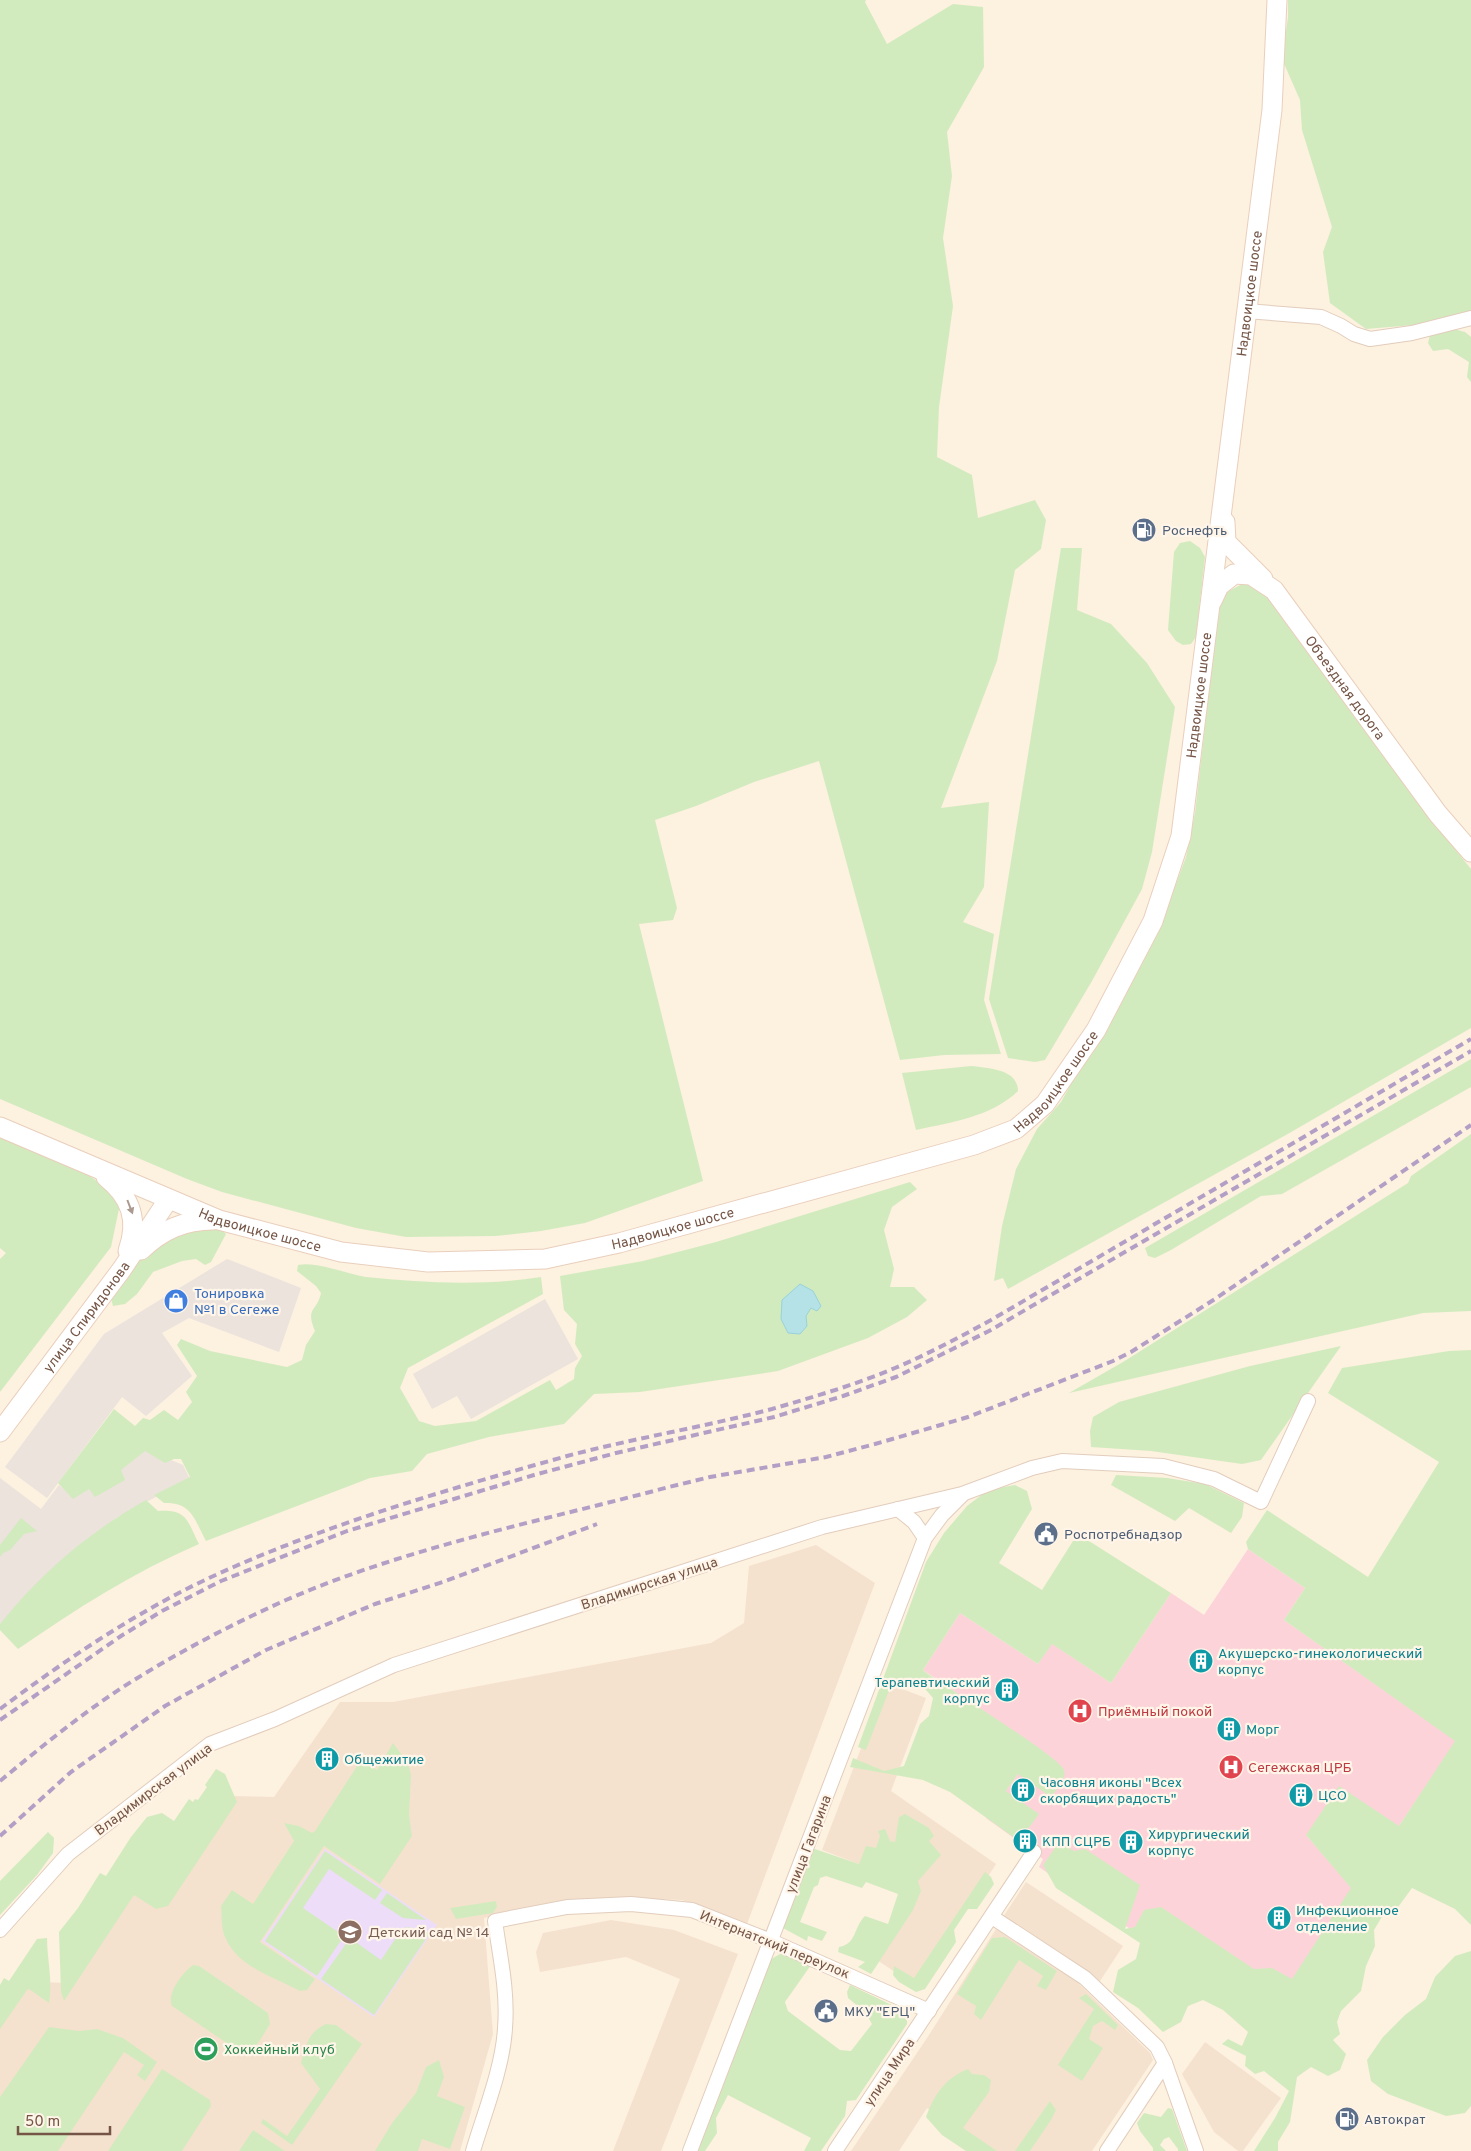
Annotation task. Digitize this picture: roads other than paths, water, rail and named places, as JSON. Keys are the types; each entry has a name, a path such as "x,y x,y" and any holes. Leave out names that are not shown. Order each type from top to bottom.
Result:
{"main road":[{"name":"Надвоицкое шоссе","path":"0,1128 219,1220 341,1252 428,1262 545,1259 619,1243 974,1145 1016,1129 1045,1104 1096,1030 1153,921 1181,836 1272,110 1276,0"},
{"path":"1224,494 1226,542 1274,590"},
{"name":"Объездная дорога","path":"1210,606 1220,586 1234,574 1251,575 1274,590 1438,814 1471,852"},
{"path":"83,1163 116,1185 131,1208 134,1232 122,1269"},
{"name":"улица Спиридонова","path":"0,1432 122,1269 168,1200"},
{"path":"122,1269 145,1246 170,1228 194,1220 219,1220"}],"street":[{"path":"1246,311 1322,317 1354,334 1370,339 1412,333 1471,318"},
{"name":"Владимирская улица","path":"0,1930 68,1854 210,1744 275,1719 394,1665 813,1530 962,1494 1032,1468 1062,1461 1163,1466 1214,1479 1261,1502 1308,1401"},
{"name":"улица Гагарина","path":"690,2151 925,1538 942,1515 962,1494"},
{"path":"898,1509 914,1522 925,1538"},
{"name":"улица Мира","path":"835,2151 930,2011 1034,1852"},
{"name":"Интернатский переулок","path":"473,2151 500,2060 505,2029 505,1989 495,1921 567,1907 631,1904 692,1910 771,1940 930,2011"},
{"path":"992,1917 1085,1978 1157,2047 1165,2063 1196,2151"},
{"path":"1107,2151 1165,2063"}],"water":[{"path":"800,1284 813,1291 821,1306 817,1311 811,1308 806,1316 807,1326 800,1334 788,1333 781,1319 782,1300"}],"railway":[{"path":"0,1709 106,1635 162,1602 220,1573 304,1538 435,1494 567,1456 772,1409 849,1385 907,1363 991,1320 1471,1039"},
{"path":"0,1720 121,1636 162,1611 221,1581 347,1531 534,1475 616,1453 774,1417 843,1396 896,1377 989,1331 1471,1051"},
{"path":"0,1781 76,1720 143,1675 203,1640 286,1600 332,1581 475,1536 710,1477 826,1457 875,1444 968,1417 1113,1361 1131,1352 1215,1299 1471,1125"},
{"path":"0,1836 71,1772 165,1706 266,1650 375,1604 443,1582 597,1524"}],"place":[{"name":"Роснефть","path":"1144,530"},
{"name":"Тонировка №1 в Сегеже","path":"176,1301"},
{"name":"Роспотребнадзор","path":"1046,1534"},
{"name":"Акушерско-гинекологический корпус","path":"1201,1661"},
{"name":"Терапевтический корпус","path":"1007,1690"},
{"name":"Приёмный покой","path":"1080,1711"},
{"name":"Морг","path":"1229,1729"},
{"name":"Общежитие","path":"327,1759"},
{"name":"Сегежская ЦРБ","path":"1231,1767"},
{"name":"Часовня иконы \"Всех скорбящих радость\"","path":"1023,1790"},
{"name":"ЦСО","path":"1301,1795"},
{"name":"КПП СЦРБ","path":"1025,1841"},
{"name":"Хирургический корпус","path":"1131,1842"},
{"name":"Инфекционное отделение","path":"1279,1918"},
{"name":"Детский сад № 14","path":"350,1932"},
{"name":"МКУ \"ЕРЦ\"","path":"826,2011"},
{"name":"Хоккейный клуб","path":"206,2049"},
{"name":"Автократ","path":"1347,2119"}]}
